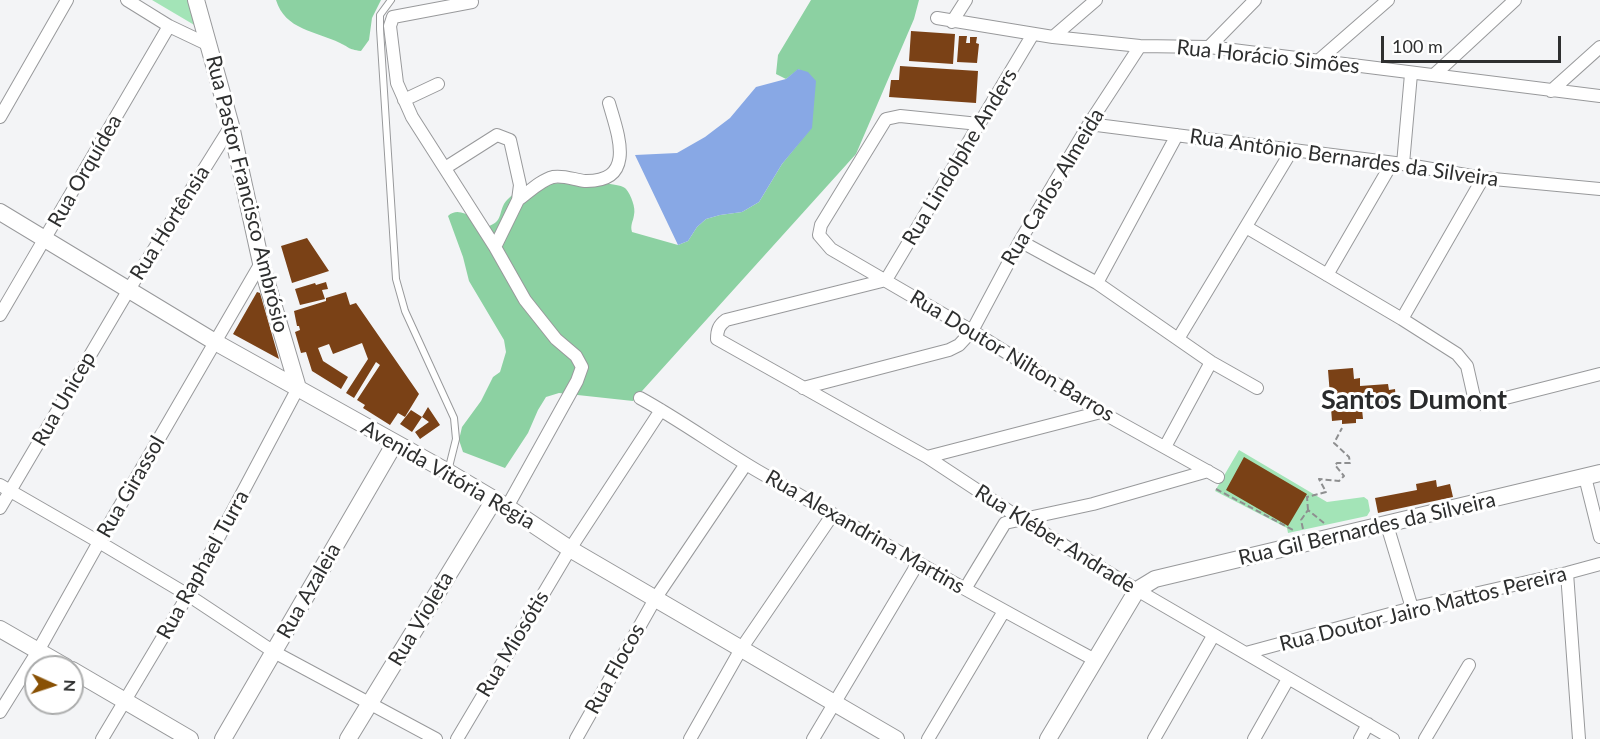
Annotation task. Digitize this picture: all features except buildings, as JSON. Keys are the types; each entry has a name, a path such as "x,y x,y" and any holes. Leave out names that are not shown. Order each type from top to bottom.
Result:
{"street":[{"path":"0,117 67,0"},
{"path":"127,0 169,26 209,45"},
{"name":"Rua Pastor Francisco Ambrósio","path":"196,0 231,126 261,263 298,388"},
{"path":"952,22 966,0"},
{"path":"1053,37 1096,0"},
{"path":"1209,47 1255,0"},
{"path":"1318,62 1388,0"},
{"path":"1434,75 1515,0"},
{"path":"472,2 393,18 390,26 397,82 411,117 495,247 525,300 556,339 576,356 582,367 577,381 501,504"},
{"name":"Rua Horácio Simões","path":"937,18 1053,37 1140,46 1209,47 1600,96"},
{"name":"Rua Orquídea","path":"0,315 169,26"},
{"name":"Rua Lindolphe Anders","path":"886,280 1033,34"},
{"name":"Rua Carlos Almeida","path":"972,331 1020,241 1089,124 1140,46"},
{"path":"1551,91 1600,46"},
{"path":"1327,275 1398,163 1411,74"},
{"path":"404,100 438,84"},
{"path":"518,200 547,179 556,176 586,181 607,176 616,170 621,156 609,103"},
{"name":"Rua Doutor Nilton Barros","path":"979,124 900,116 886,119 821,225 819,235 831,249 972,331 1101,412 1213,474"},
{"name":"Rua Antônio Bernardes da Silveira","path":"1089,124 1398,163 1483,178 1600,189"},
{"name":"Rua Hortênsia","path":"128,291 231,126"},
{"path":"445,168 492,137 497,135 510,140 520,185 518,200 495,247"},
{"path":"1097,283 1177,135"},
{"path":"1178,339 1292,150"},
{"path":"1402,319 1483,178"},
{"name":"Avenida Vitória Régia","path":"0,212 128,291 448,472 570,549 896,739"},
{"path":"1246,227 1402,319 1463,359 1467,366 1474,397 1482,404 1600,374"},
{"path":"1020,241 1097,283 1211,362 1257,388"},
{"name":"Rua Girassol","path":"0,712 38,651 261,263"},
{"name":"Rua Kléber Andrade","path":"886,280 726,320 717,331 717,339 927,457 1021,519 1213,636 1393,739"},
{"name":"Rua Unicep","path":"0,508 5,488 128,291"},
{"path":"802,388 949,350 959,345 972,331"},
{"path":"1165,447 1211,362"},
{"name":"Rua Raphael Turra","path":"102,739 188,595 298,388"},
{"name":"Rua Alexandrina Martins","path":"640,399 746,464 918,563 1095,660"},
{"name":"Rua Miosótis","path":"457,739 570,549 661,410"},
{"path":"927,457 1101,412"},
{"name":"Rua Azaleia","path":"223,739 395,443"},
{"name":"Rua Flocos","path":"576,739 655,599 746,464"},
{"path":"965,589 1005,523 1213,474"},
{"path":"1592,475 1600,537"},
{"name":"Rua Gil Bernardes da Silveira","path":"1137,590 1155,579 1592,475"},
{"path":"5,488 188,595 274,652 436,739"},
{"name":"Rua Violeta","path":"348,739 501,504"},
{"path":"690,739 741,649 833,514"},
{"path":"1387,525 1412,608"},
{"path":"813,739 918,563"},
{"name":"Rua Doutor Jairo Mattos Pereira","path":"1246,653 1412,608 1600,564"},
{"path":"1567,573 1579,739"},
{"path":"1048,739 1137,590"},
{"path":"928,739 1004,611"},
{"path":"0,629 45,655"},
{"path":"1154,739 1213,636"},
{"path":"1425,739 1470,665"},
{"path":"84,677 190,739"},
{"path":"1254,739 1288,679"},
{"path":"1360,739 1368,724"}],"lane":[{"path":"391,0 380,15 380,29 396,279 405,311 454,418 456,439 448,472"}],"path":[{"path":"1213,474 1212,487 1298,533 1303,532 1301,520 1308,510 1307,496 1326,492 1319,479 1339,481 1344,476 1335,465 1350,463 1349,457 1334,443 1342,428"},
{"path":"1308,510 1328,527 1320,529"}],"green space":[{"path":"152,0 189,0 196,26"},
{"path":"276,0 381,0 372,18 369,40 361,51 351,49 294,24 280,10"},
{"path":"811,0 919,0 914,19 856,154 633,401 559,393 546,397 528,433 505,468 463,452 459,440 462,427 481,401 493,377 500,372 506,352 504,340 469,281 448,216 457,212 462,213 486,227 496,222 507,200 522,188 558,183 609,184 626,189 630,195 634,209 632,232 678,245 688,241 697,227 706,219 742,212 759,202 782,164 811,128 813,108 799,69 786,79 776,74 778,55"},
{"path":"1239,450 1327,502 1364,497 1368,500 1370,511 1367,516 1288,533 1287,528 1215,491"}],"water":[{"path":"798,69 808,72 816,81 812,128 782,164 759,202 742,212 706,219 697,227 688,241 678,245 635,155 677,153 705,137 730,118 756,87 786,79"}],"district":[{"name":"Santos Dumont","path":"1414,400"}]}
